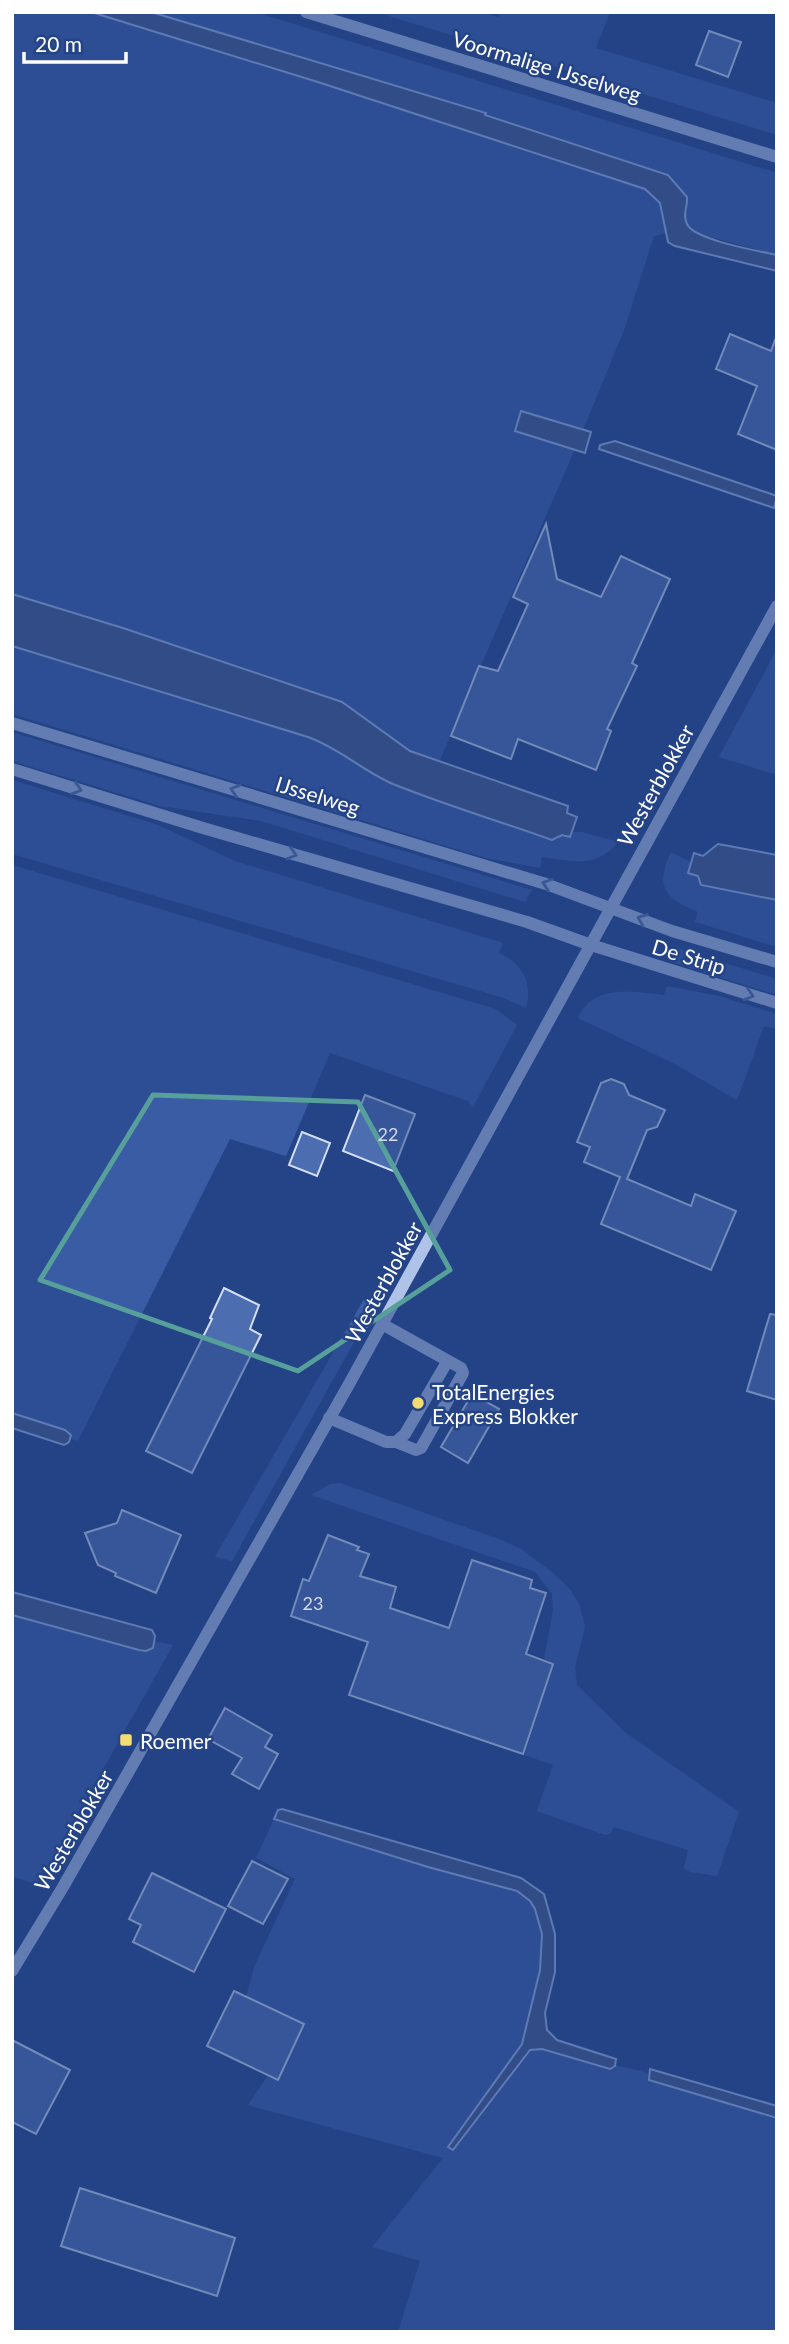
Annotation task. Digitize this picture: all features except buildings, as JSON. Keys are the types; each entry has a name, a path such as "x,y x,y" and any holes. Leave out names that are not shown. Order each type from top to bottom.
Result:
{"street":[{"name":"Voormalige IJsselweg","path":"306,12 777,157"},
{"name":"Westerblokker","path":"12,1970 63,1887 382,1324 777,606"},
{"name":"IJsselweg","path":"12,723 546,884 611,907"},
{"path":"12,769 203,828 527,922 591,945"},
{"name":"De Strip","path":"611,907 672,931 777,962"},
{"name":"De Strip","path":"591,945 777,1003"},
{"path":"329,1418 386,1442 396,1442 416,1450 425,1442 462,1378 461,1368 382,1324"},
{"path":"396,1442 405,1434 447,1362"}],"highlighted area":[{"path":"153,1095 358,1102 450,1270 298,1371 40,1280"}],"shaded area":[{"path":"12,12 91,12 321,83 645,189 660,203 666,233 654,236 624,330 583,430 521,411 515,431 575,449 439,762 410,751 342,702 126,629 12,594"},
{"path":"91,12 151,12 486,113 485,115 668,175 687,197 685,217 692,230 714,240 777,255 777,271 668,242 660,203 645,189 321,83"},
{"path":"151,12 255,12 777,173 777,255 693,232 686,220 687,197 668,175 473,111"},
{"path":"376,12 481,12 498,17 500,12 610,12 596,48 777,103 777,135"},
{"path":"521,411 591,432 585,453 515,431"},
{"path":"615,441 777,496 774,508 599,449 600,445"},
{"path":"12,594 126,629 342,702 410,751 568,806 567,813 577,817 570,837 562,835 552,840 413,792 382,779 330,747 308,737 12,646"},
{"path":"12,646 308,737 393,784 552,839 562,835 569,837 571,832 582,832 618,842 610,851 592,860 573,861 542,857 540,868 486,858 12,714"},
{"path":"777,649 777,775 719,757"},
{"path":"12,732 532,890 525,902 261,821 160,806 12,761"},
{"path":"12,780 158,825 235,861 503,943 499,953 514,962 527,982 526,1008 504,998 12,854"},
{"path":"718,844 777,855 777,900 701,885 698,876 688,873 694,853 703,856"},
{"path":"671,852 692,863 689,873 698,876 701,885 777,900 777,947 695,922 698,912 677,902 666,890 664,874"},
{"path":"12,865 496,1009 517,1025 473,1107 468,1101 330,1053 286,1156 230,1139 78,1441 71,1439 71,1435 65,1430 12,1413"},
{"path":"676,948 777,979 777,995 668,961"},
{"path":"667,986 719,996 777,1014 777,1029 764,1026 737,1100 673,1063 578,1018 594,999 604,995 628,992 664,995"},
{"path":"364,1299 373,1308 232,1561 215,1557"},
{"path":"12,1413 65,1430 71,1435 69,1442 64,1445 12,1428"},
{"path":"340,1483 521,1549 570,1589 580,1606 585,1626 575,1668 577,1685 626,1733 739,1812 717,1876 690,1872 684,1868 688,1850 614,1827 611,1833 605,1835 537,1811 553,1765 524,1755 554,1663 544,1659 553,1611 552,1594 535,1572 311,1495 330,1484"},
{"path":"12,1592 152,1630 155,1636 153,1648 139,1650 12,1615"},
{"path":"12,1615 139,1650 152,1648 155,1641 173,1645 38,1885 12,1876"},
{"path":"278,1810 521,1878 544,1894 555,1934 555,1972 545,2013 547,2030 557,2040 616,2059 615,2066 610,2069 542,2049 530,2050 453,2150 448,2147 522,2044 540,1970 542,1934 535,1909 530,1901 517,1891 428,1867 274,1819"},
{"path":"274,1819 428,1867 518,1891 535,1909 542,1934 540,1970 522,2044 448,2147 525,2055 530,2050 537,2049 610,2069 615,2065 648,2073 650,2080 777,2118 777,2332 398,2332 420,2261 372,2247 443,2158 248,2105 298,2031 246,1997 254,1967 295,1879 256,1858"},
{"path":"650,2069 777,2106 777,2118 649,2080"}],"place":[{"name":"TotalEnergies Express Blokker","path":"418,1403"},
{"name":"Roemer","path":"126,1740"}]}
